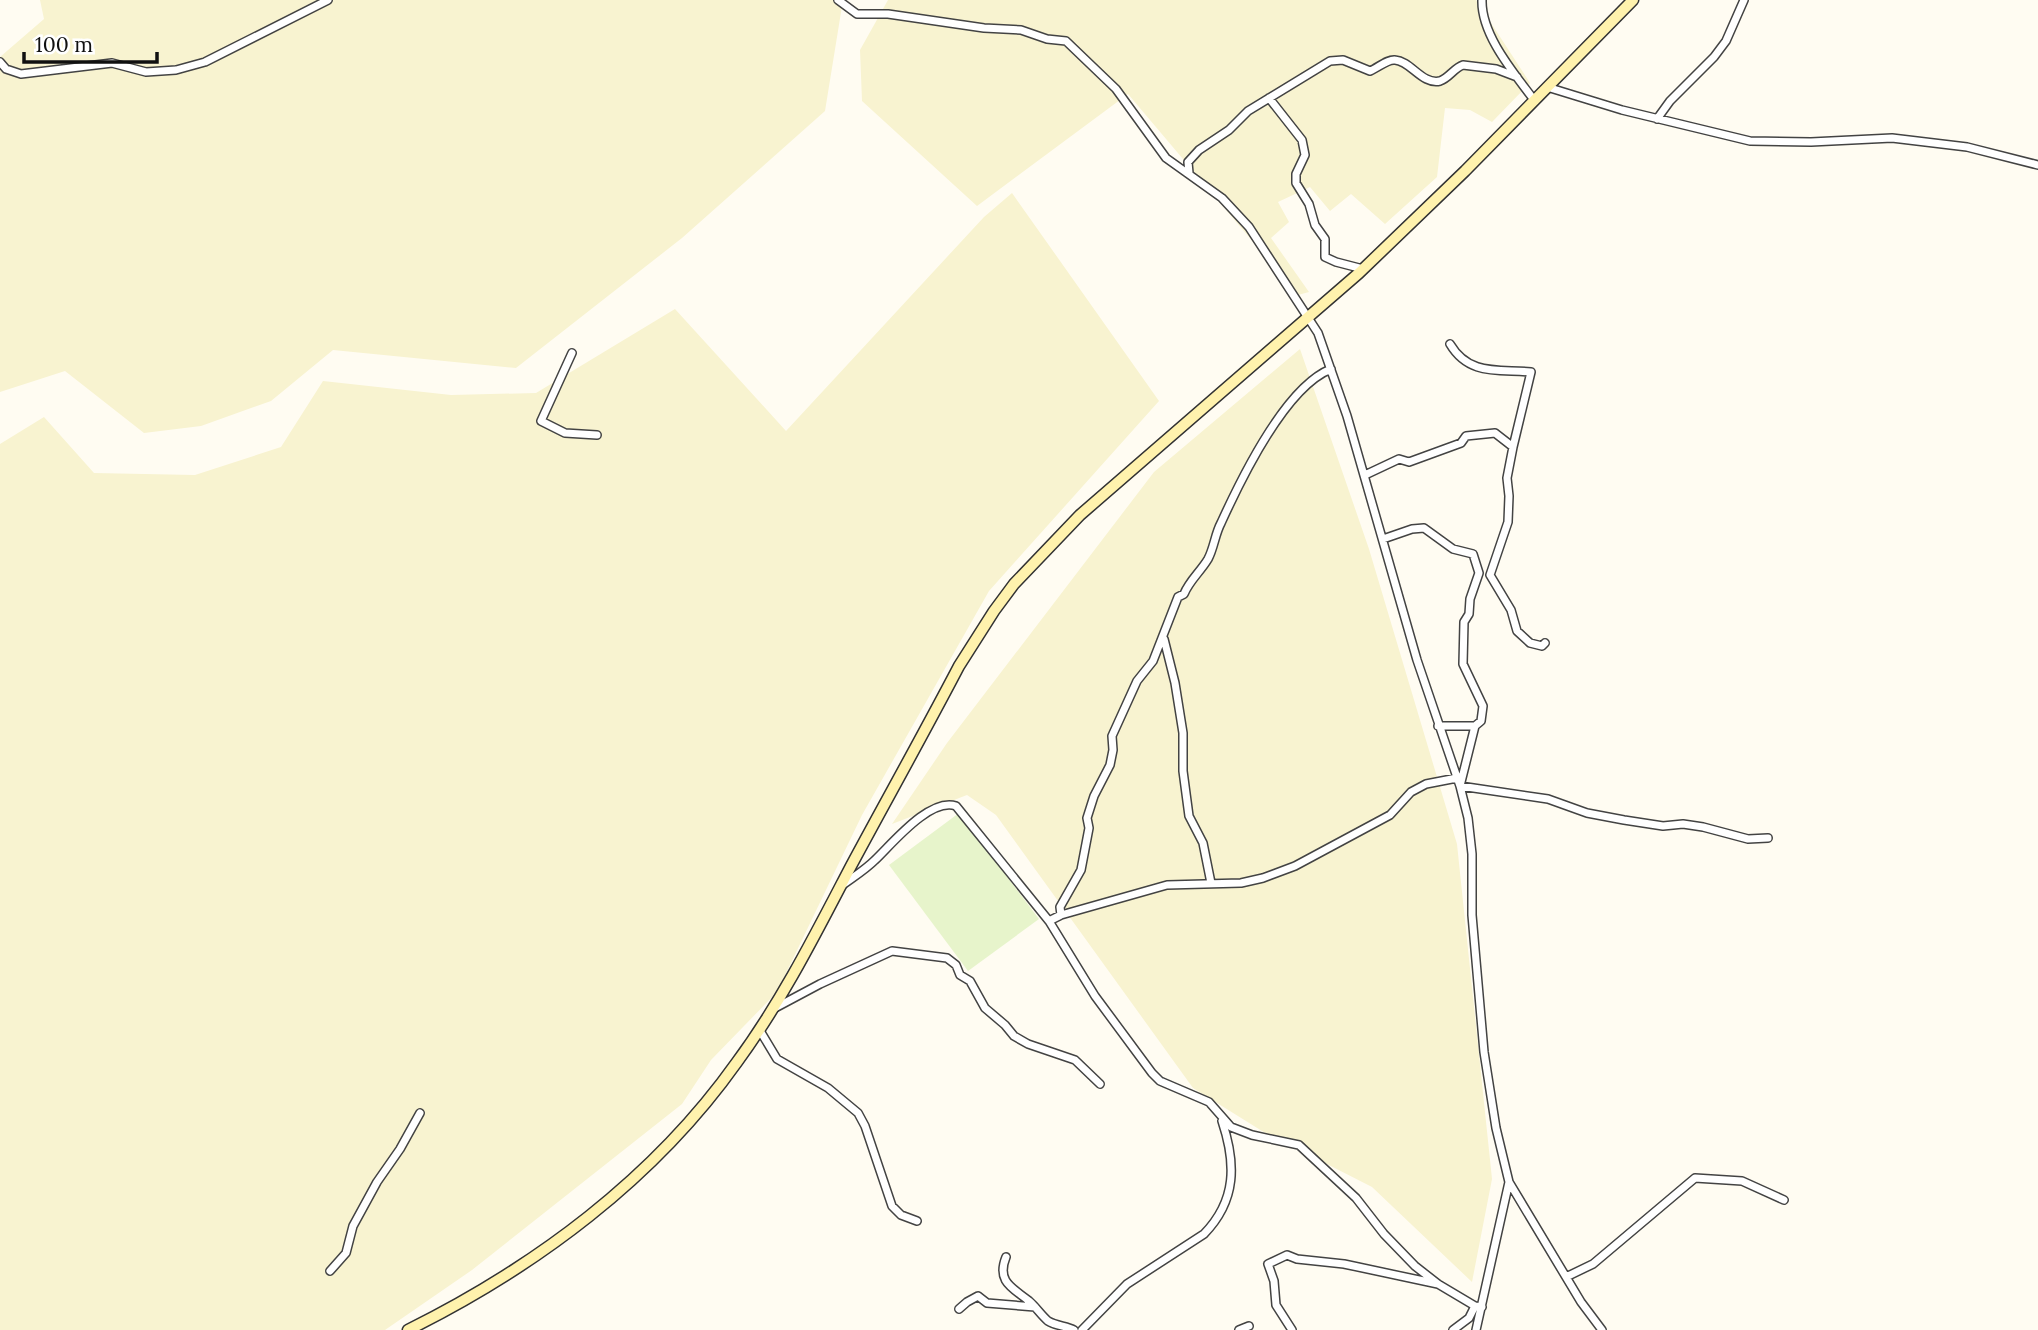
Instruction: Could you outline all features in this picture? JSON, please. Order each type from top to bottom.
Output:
[{"type":"main road","points":[[408,1330],[500,1279],[556,1241],[610,1200],[699,1111],[775,1008],[959,666],[1014,584],[1080,515],[1363,269],[1633,0]]},
{"type":"street","points":[[0,62],[6,69],[22,74],[112,63],[146,72],[176,70],[205,62],[328,0]]},
{"type":"street","points":[[838,0],[857,14],[888,14],[984,28],[1021,30],[1047,39],[1066,41],[1115,89],[1166,158],[1222,198],[1249,227],[1318,333],[1365,475],[1417,660],[1460,786],[1468,818],[1472,854],[1472,915],[1484,1052],[1496,1128],[1509,1182],[1566,1277],[1602,1330]]},
{"type":"street","points":[[1482,0],[1485,25],[1517,78],[1534,100]]},
{"type":"street","points":[[1657,118],[1727,41],[1744,0]]},
{"type":"street","points":[[1189,173],[1188,162],[1199,150],[1223,135],[1248,111],[1322,64],[1343,60],[1370,71],[1391,60],[1398,60],[1434,81],[1440,81],[1463,65],[1496,69],[1517,78]]},
{"type":"street","points":[[1547,87],[1751,141],[1811,142],[1892,138],[1967,147],[2038,165]]},
{"type":"street","points":[[1269,98],[1302,140],[1304,155],[1296,174],[1296,183],[1309,204],[1315,225],[1325,239],[1325,257],[1363,269]]},
{"type":"street","points":[[1450,344],[1457,356],[1470,366],[1531,372],[1507,478],[1508,522],[1490,575],[1511,610],[1517,631],[1530,643],[1542,646],[1545,643]]},
{"type":"street","points":[[572,354],[541,421],[565,433],[597,435]]},
{"type":"street","points":[[1060,915],[1060,907],[1081,870],[1089,828],[1087,818],[1094,796],[1110,765],[1112,736],[1137,681],[1153,661],[1164,638],[1178,597],[1184,594],[1210,556],[1220,525],[1244,475],[1272,427],[1303,389],[1322,372],[1332,369]]},
{"type":"street","points":[[1365,475],[1399,459],[1409,463],[1461,443],[1466,436],[1495,433],[1513,447]]},
{"type":"street","points":[[1383,539],[1412,529],[1424,528],[1453,549],[1474,554],[1477,562],[1479,573],[1470,599],[1469,614],[1464,622],[1463,664],[1483,706],[1481,721],[1475,726],[1460,786]]},
{"type":"street","points":[[1164,638],[1183,733],[1183,771],[1189,816],[1203,843],[1211,883]]},
{"type":"street","points":[[1438,726],[1475,726]]},
{"type":"street","points":[[1049,921],[1060,915],[1167,885],[1241,883],[1264,878],[1295,866],[1390,815],[1412,792],[1426,784],[1457,778]]},
{"type":"street","points":[[1460,786],[1548,799],[1587,813],[1624,820],[1662,826],[1684,824],[1748,839],[1768,838]]},
{"type":"street","points":[[841,886],[873,862],[916,820],[936,808],[950,804],[963,812],[994,855],[1049,921],[1096,996],[1160,1081],[1209,1102],[1231,1127],[1299,1144],[1356,1198],[1401,1253],[1438,1284],[1478,1306]]},
{"type":"street","points":[[775,1008],[892,951],[947,958],[956,965],[960,975],[970,981],[985,1008],[1014,1036],[1028,1044],[1075,1060],[1100,1084]]},
{"type":"street","points":[[759,1029],[777,1059],[828,1088],[858,1113],[865,1126],[892,1206],[901,1215],[917,1221]]},
{"type":"street","points":[[330,1270],[346,1253],[353,1226],[420,1113]]},
{"type":"street","points":[[1082,1330],[1127,1284],[1205,1234],[1213,1225],[1229,1195],[1230,1143],[1221,1118]]},
{"type":"street","points":[[1566,1277],[1594,1264],[1695,1178],[1742,1181],[1784,1200]]},
{"type":"street","points":[[1476,1330],[1478,1306],[1509,1182]]},
{"type":"street","points":[[1292,1330],[1276,1305],[1274,1281],[1268,1264],[1287,1255],[1438,1284]]},
{"type":"street","points":[[1006,1257],[1002,1266],[1011,1290],[1050,1322],[1074,1330]]},
{"type":"street","points":[[959,1310],[978,1296],[987,1303],[1035,1307]]},
{"type":"street","points":[[1453,1330],[1469,1318],[1478,1306]]},
{"type":"street","points":[[1240,1330],[1248,1326]]},
{"type":"shaded area","points":[[40,0],[843,0],[825,111],[682,238],[516,368],[333,350],[271,401],[201,426],[144,433],[65,371],[0,392],[0,57],[44,19]]},
{"type":"shaded area","points":[[888,0],[1476,0],[1530,83],[1492,122],[1470,110],[1445,108],[1437,177],[1385,224],[1351,194],[1330,211],[1310,187],[1278,202],[1289,222],[1271,238],[1309,292],[1298,295],[1128,94],[977,206],[862,101],[860,50]]},
{"type":"shaded area","points":[[1012,193],[1159,401],[989,591],[862,815],[777,992],[711,1060],[682,1104],[472,1270],[385,1330],[0,1330],[0,444],[44,417],[94,473],[195,475],[281,447],[323,381],[451,395],[536,393],[675,309],[786,431],[984,217]]},
{"type":"shaded area","points":[[1300,349],[1369,549],[1457,844],[1492,1179],[1472,1282],[1372,1187],[1262,1131],[1193,1088],[996,815],[967,795],[892,824],[947,743],[1154,472]]},
{"type":"green space","points":[[959,813],[1039,919],[968,971],[889,865]]}]
